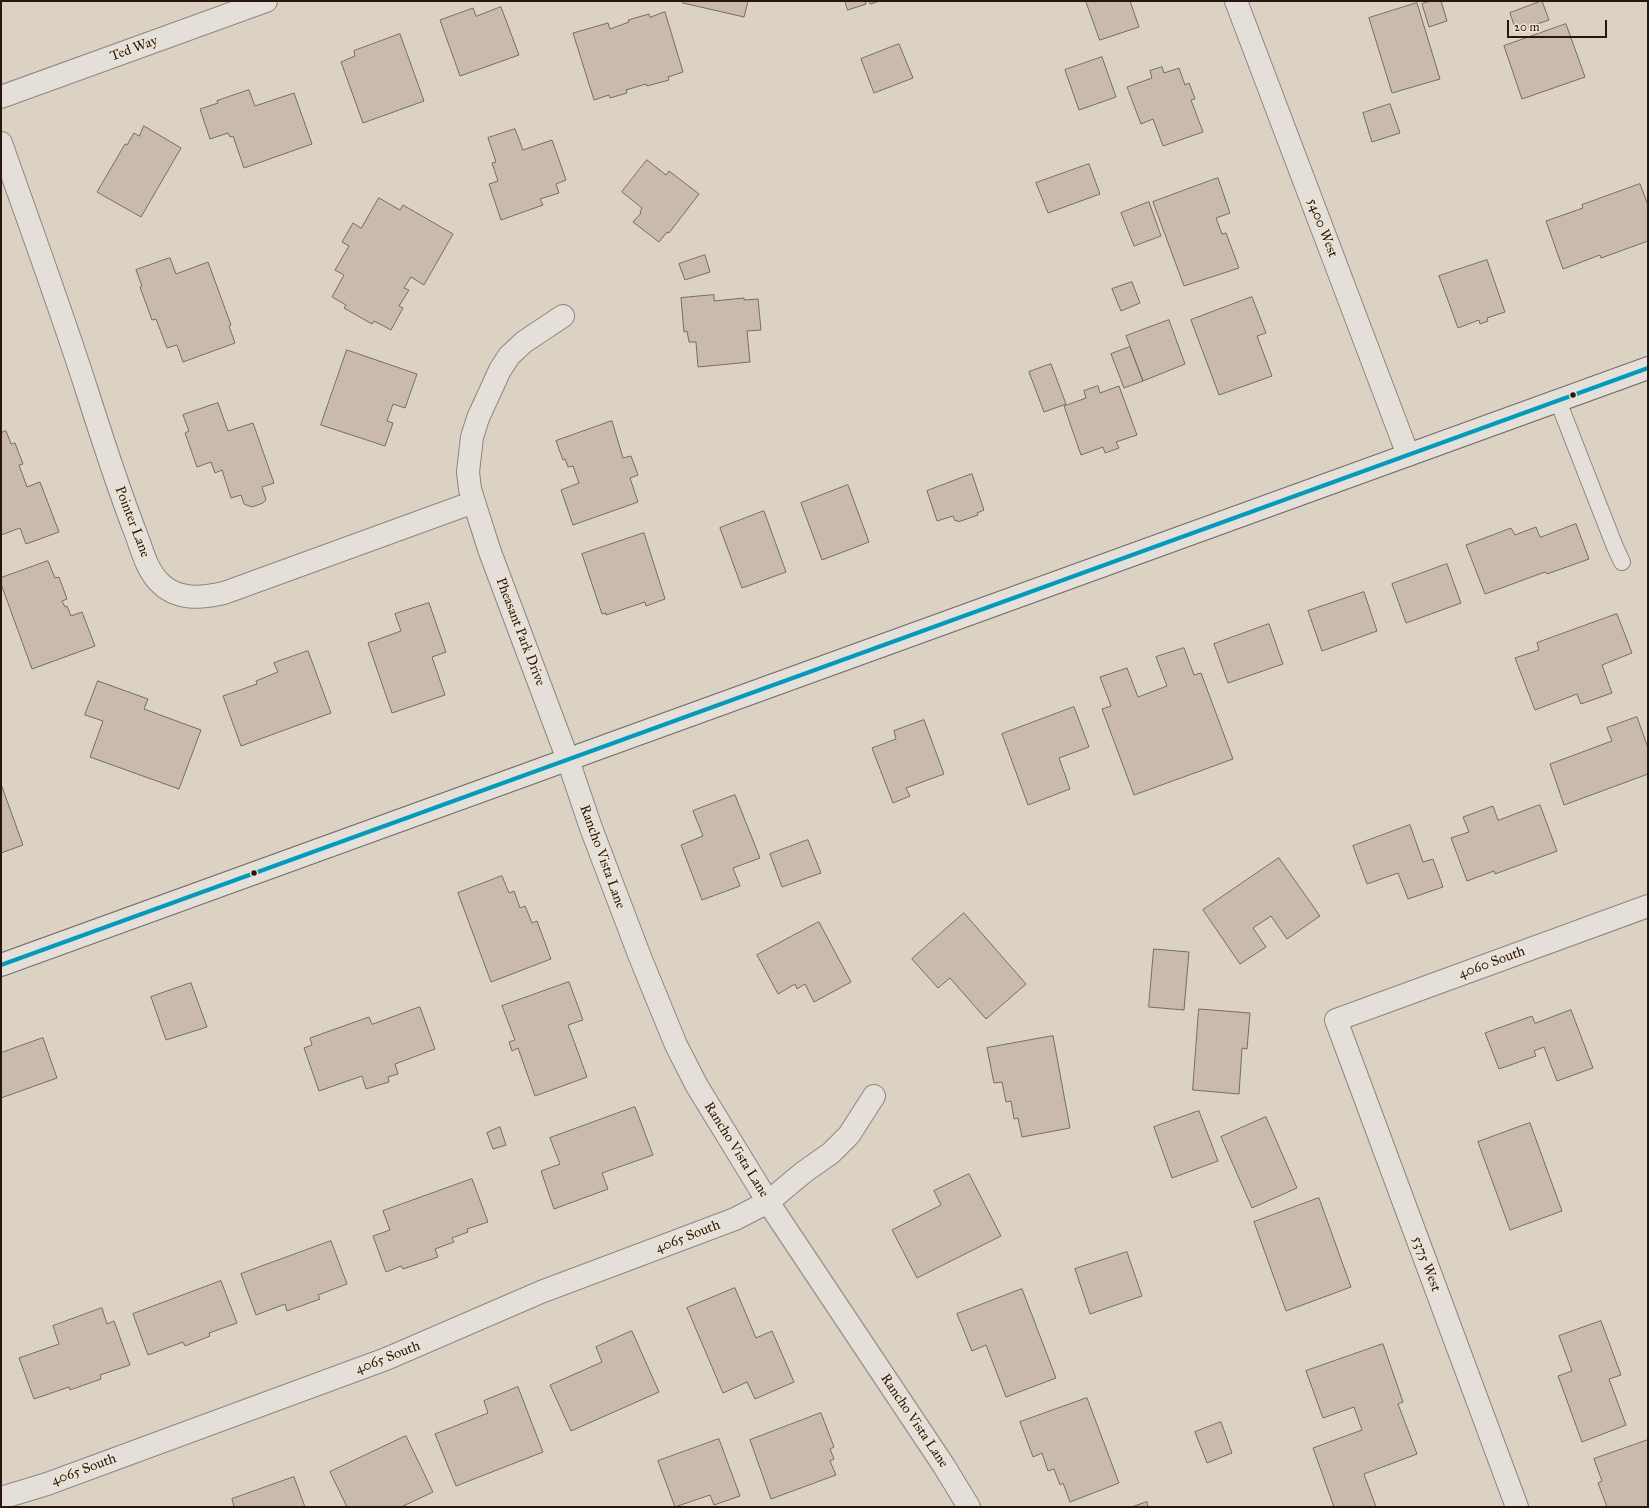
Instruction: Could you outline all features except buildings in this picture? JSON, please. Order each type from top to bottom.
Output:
[{"type":"street","name":"Ted Way","points":[[1,97],[266,1]]},
{"type":"street","name":"5400 West","points":[[1236,1],[1408,455]]},
{"type":"street","name":"Pointer Lane","points":[[1,142],[72,345],[127,512],[152,572],[159,582],[168,590],[182,596],[196,597],[224,593],[474,502]]},
{"type":"street","name":"Pheasant Park Drive","points":[[563,316],[524,342],[509,356],[500,370],[478,418],[472,437],[468,472],[470,489],[490,552],[568,760]]},
{"type":"street","points":[[1,965],[1648,368]]},
{"type":"street","name":"Rancho Vista Lane","points":[[568,760],[591,828],[640,958],[676,1045],[697,1086],[768,1202],[944,1466],[969,1507]]},
{"type":"street","name":"4060 South","points":[[1336,1020],[1648,906]]},
{"type":"street","name":"5375 West","points":[[1336,1020],[1516,1507]]},
{"type":"street","name":"4065 South","points":[[1,1498],[47,1484],[386,1360],[541,1292],[735,1219],[768,1202],[804,1172],[831,1153],[849,1135],[874,1096]]},
{"type":"lane","points":[[1558,401],[1622,562]]},
{"type":"transit line","points":[[1,965],[1648,368]]}]
